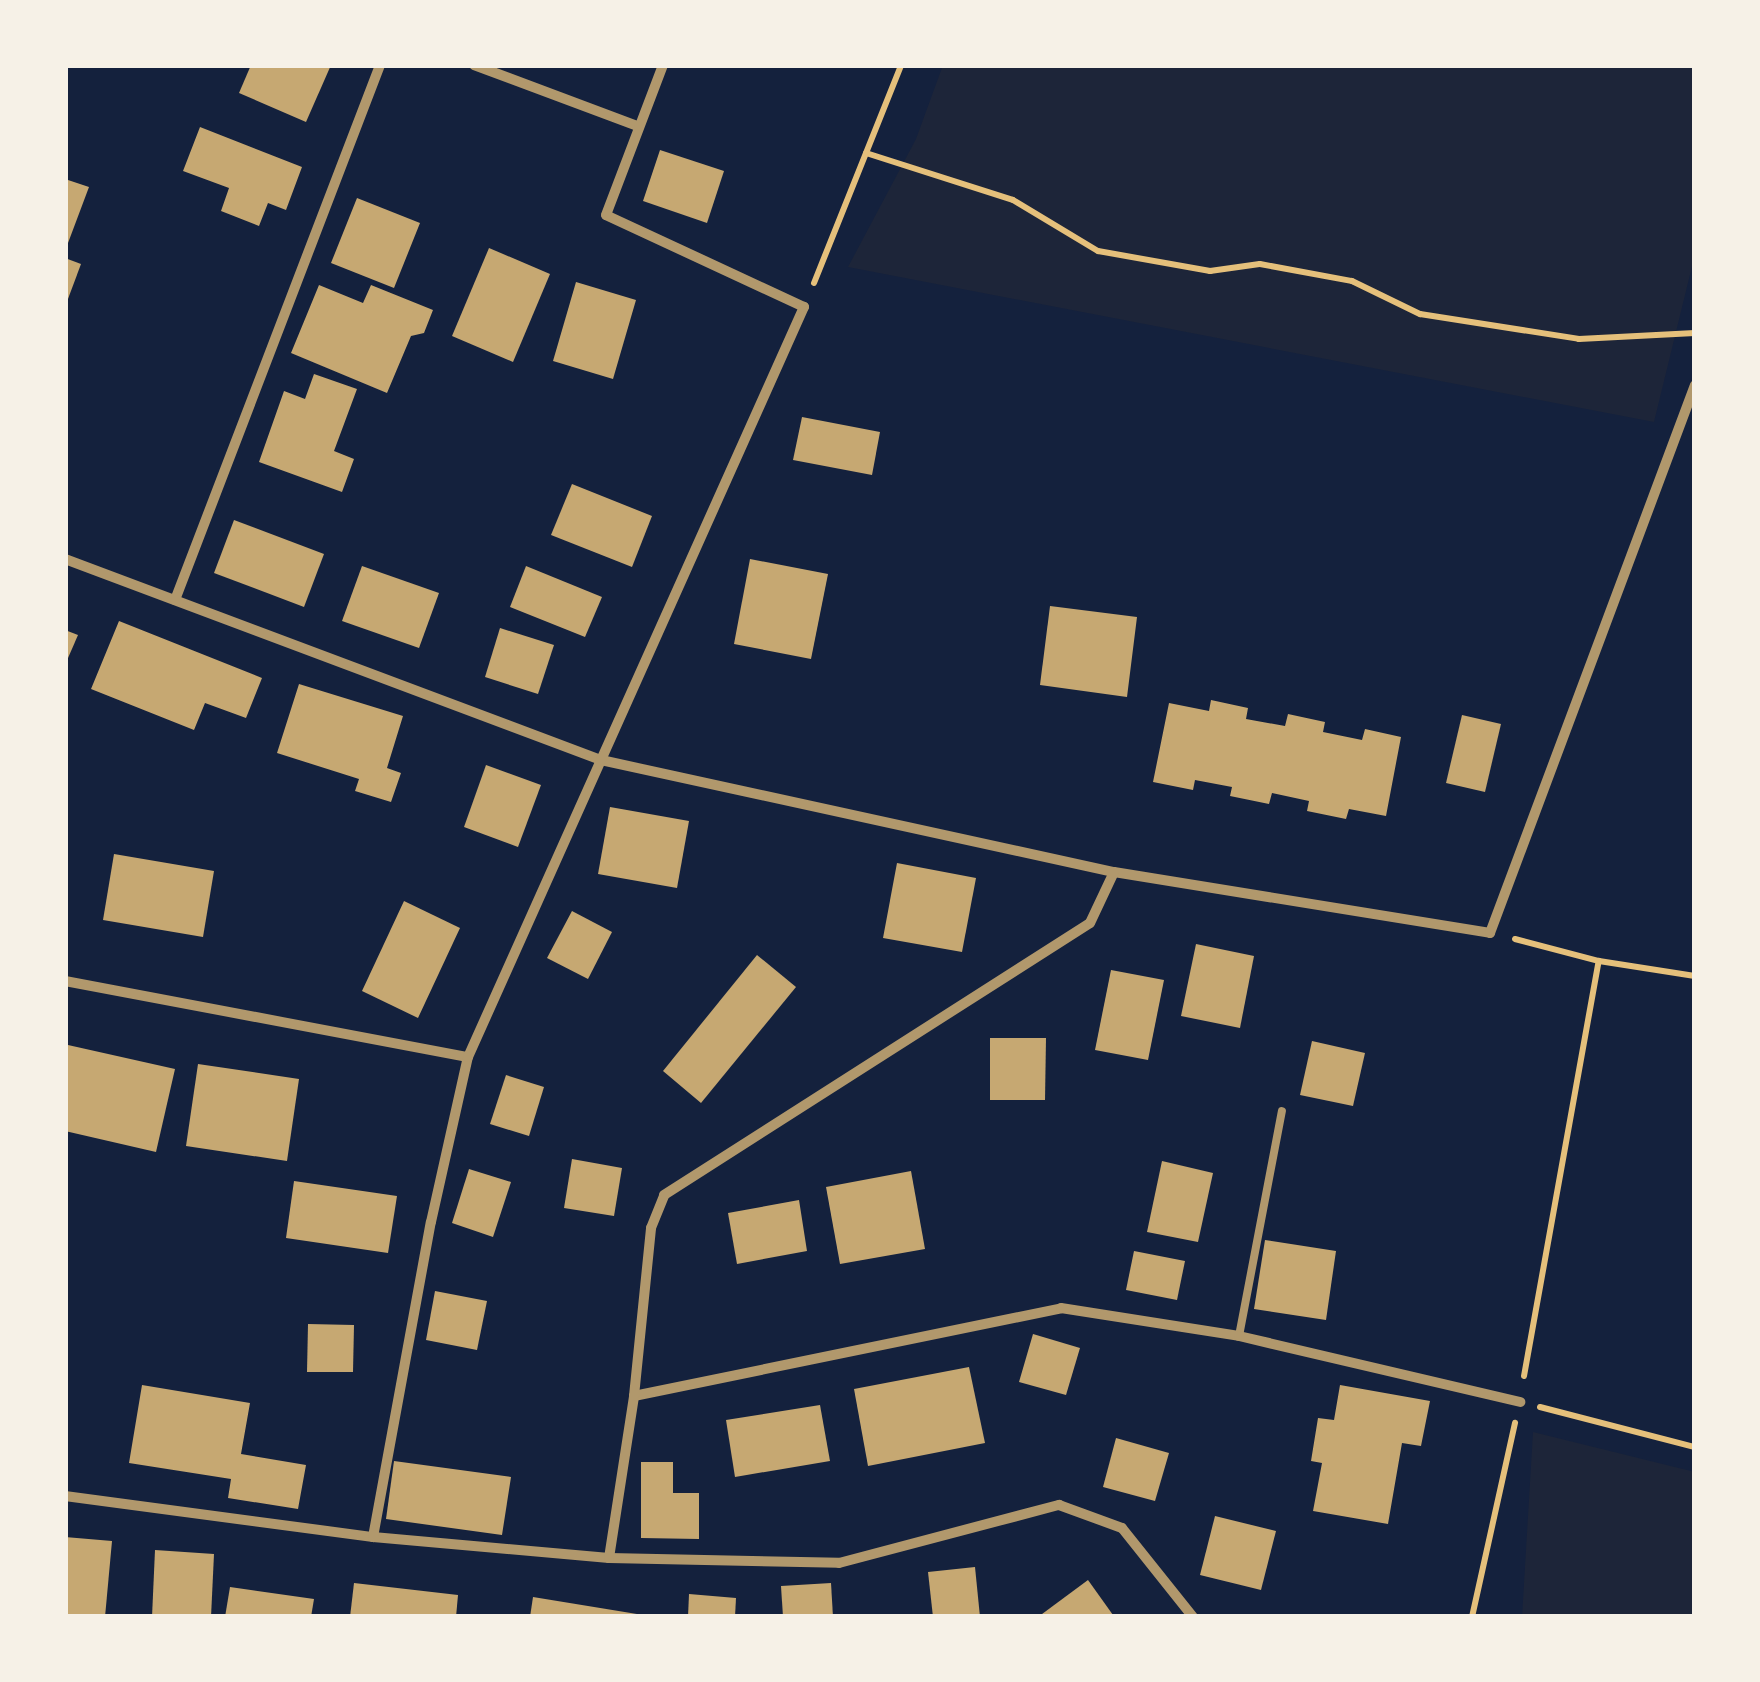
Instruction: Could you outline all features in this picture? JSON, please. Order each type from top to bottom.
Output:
[{"type":"street","points":[[176,600],[380,65]]},
{"type":"street","points":[[474,65],[638,126]]},
{"type":"street","points":[[373,1537],[431,1222],[468,1058],[804,307],[606,214],[663,65]]},
{"type":"street","points":[[65,559],[601,760],[1114,872],[1490,932],[1695,385]]},
{"type":"street","points":[[609,1558],[634,1396],[651,1228],[664,1195],[1090,923],[1114,872]]},
{"type":"street","points":[[65,981],[468,1058]]},
{"type":"street","points":[[634,1396],[1061,1308],[1239,1336],[1520,1402]]},
{"type":"street","points":[[65,1496],[373,1537],[609,1558],[839,1562],[1059,1505],[1122,1528],[1194,1617]]},
{"type":"lane","points":[[1239,1336],[1282,1111]]},
{"type":"path","points":[[804,307],[902,65]]},
{"type":"path","points":[[866,153],[1012,200],[1098,250],[1210,271],[1260,264],[1352,281],[1420,314],[1579,338],[1695,333]]},
{"type":"path","points":[[1490,932],[1599,961],[1695,976]]},
{"type":"path","points":[[1472,1617],[1520,1402],[1599,961]]},
{"type":"path","points":[[1520,1402],[1695,1447]]},
{"type":"shaded area","points":[[943,65],[1695,65],[1695,254],[1654,422],[848,267],[916,139]]},
{"type":"shaded area","points":[[1533,1432],[1695,1472],[1695,1617],[1522,1617]]},
{"type":"building","points":[[251,65],[331,65],[306,122],[239,93]]},
{"type":"building","points":[[200,127],[302,167],[286,210],[268,203],[259,226],[221,211],[229,188],[183,171]]},
{"type":"building","points":[[660,150],[724,171],[707,223],[643,201]]},
{"type":"building","points":[[65,179],[89,187],[65,251]]},
{"type":"building","points":[[357,198],[420,223],[394,288],[331,263]]},
{"type":"building","points":[[489,248],[550,274],[513,362],[452,336]]},
{"type":"building","points":[[65,258],[81,264],[65,307]]},
{"type":"building","points":[[576,282],[636,300],[613,379],[553,361]]},
{"type":"building","points":[[319,285],[363,303],[371,285],[433,310],[424,333],[411,336],[387,393],[291,353]]},
{"type":"building","points":[[314,374],[357,389],[334,451],[354,459],[342,492],[259,462],[284,391],[305,399]]},
{"type":"building","points":[[802,417],[880,432],[872,475],[793,460]]},
{"type":"building","points":[[572,484],[652,516],[632,567],[551,535]]},
{"type":"building","points":[[234,520],[324,554],[304,607],[214,573]]},
{"type":"building","points":[[750,559],[828,574],[811,659],[734,644]]},
{"type":"building","points":[[362,566],[439,593],[419,648],[342,621]]},
{"type":"building","points":[[526,566],[602,597],[585,637],[510,607]]},
{"type":"building","points":[[1050,606],[1137,617],[1127,697],[1040,685]]},
{"type":"building","points":[[119,621],[262,678],[246,718],[205,703],[194,730],[91,689]]},
{"type":"building","points":[[500,628],[554,645],[538,694],[485,677]]},
{"type":"building","points":[[65,630],[78,635],[65,665]]},
{"type":"building","points":[[299,684],[403,716],[387,768],[401,773],[391,802],[355,791],[359,779],[277,753]]},
{"type":"building","points":[[1211,700],[1248,708],[1246,719],[1285,726],[1288,714],[1325,722],[1323,732],[1362,740],[1365,729],[1401,737],[1386,816],[1349,809],[1346,819],[1307,811],[1309,801],[1272,793],[1269,804],[1230,796],[1232,787],[1195,780],[1193,790],[1153,782],[1169,703],[1209,711]]},
{"type":"building","points":[[1462,715],[1501,724],[1485,792],[1446,783]]},
{"type":"building","points":[[486,765],[541,785],[518,847],[464,827]]},
{"type":"building","points":[[610,807],[689,821],[677,888],[598,874]]},
{"type":"building","points":[[114,854],[214,871],[203,937],[103,920]]},
{"type":"building","points":[[897,863],[976,878],[962,952],[883,938]]},
{"type":"building","points":[[404,901],[460,928],[418,1018],[362,991]]},
{"type":"building","points":[[572,911],[612,932],[588,979],[547,958]]},
{"type":"building","points":[[1196,944],[1254,956],[1240,1028],[1181,1016]]},
{"type":"building","points":[[757,955],[796,987],[701,1103],[663,1071]]},
{"type":"building","points":[[1111,970],[1164,980],[1148,1060],[1095,1050]]},
{"type":"building","points":[[990,1038],[1046,1038],[1045,1100],[990,1100]]},
{"type":"building","points":[[1312,1041],[1365,1053],[1353,1106],[1300,1095]]},
{"type":"building","points":[[68,1045],[175,1069],[156,1152],[65,1131]]},
{"type":"building","points":[[198,1064],[299,1079],[287,1161],[186,1146]]},
{"type":"building","points":[[506,1075],[544,1087],[529,1136],[490,1124]]},
{"type":"building","points":[[572,1159],[622,1168],[614,1216],[564,1208]]},
{"type":"building","points":[[1162,1161],[1213,1173],[1198,1242],[1147,1232]]},
{"type":"building","points":[[469,1169],[511,1182],[493,1237],[452,1223]]},
{"type":"building","points":[[911,1171],[925,1249],[840,1264],[826,1187]]},
{"type":"building","points":[[294,1181],[397,1196],[388,1253],[286,1238]]},
{"type":"building","points":[[799,1200],[807,1251],[737,1264],[728,1213]]},
{"type":"building","points":[[1265,1240],[1336,1251],[1326,1320],[1254,1309]]},
{"type":"building","points":[[1134,1251],[1185,1261],[1177,1300],[1126,1290]]},
{"type":"building","points":[[435,1291],[487,1301],[477,1350],[426,1340]]},
{"type":"building","points":[[308,1324],[354,1325],[353,1372],[307,1372]]},
{"type":"building","points":[[1033,1334],[1080,1348],[1066,1395],[1019,1382]]},
{"type":"building","points":[[969,1367],[985,1443],[868,1466],[854,1389]]},
{"type":"building","points":[[142,1385],[250,1403],[241,1454],[306,1465],[298,1509],[228,1498],[231,1479],[129,1463]]},
{"type":"building","points":[[1340,1385],[1430,1401],[1421,1446],[1402,1443],[1388,1524],[1313,1511],[1322,1463],[1311,1461],[1318,1418],[1334,1420]]},
{"type":"building","points":[[820,1405],[830,1461],[735,1477],[726,1420]]},
{"type":"building","points":[[1116,1438],[1169,1453],[1155,1501],[1103,1487]]},
{"type":"building","points":[[394,1461],[511,1477],[502,1535],[386,1519]]},
{"type":"building","points":[[641,1462],[673,1462],[673,1493],[699,1493],[699,1539],[641,1538]]},
{"type":"building","points":[[1215,1516],[1276,1531],[1261,1590],[1200,1575]]},
{"type":"building","points":[[65,1537],[112,1541],[105,1617],[65,1617]]},
{"type":"building","points":[[155,1550],[214,1554],[211,1617],[152,1617]]},
{"type":"building","points":[[975,1567],[980,1617],[933,1617],[928,1572]]},
{"type":"building","points":[[1088,1580],[1113,1615],[1038,1617]]},
{"type":"building","points":[[354,1583],[458,1595],[456,1617],[350,1617]]},
{"type":"building","points":[[831,1583],[833,1617],[783,1617],[781,1586]]},
{"type":"building","points":[[230,1587],[314,1599],[311,1617],[225,1617]]},
{"type":"building","points":[[689,1594],[736,1598],[735,1617],[688,1617]]},
{"type":"building","points":[[533,1597],[643,1615],[643,1617],[530,1617]]}]
